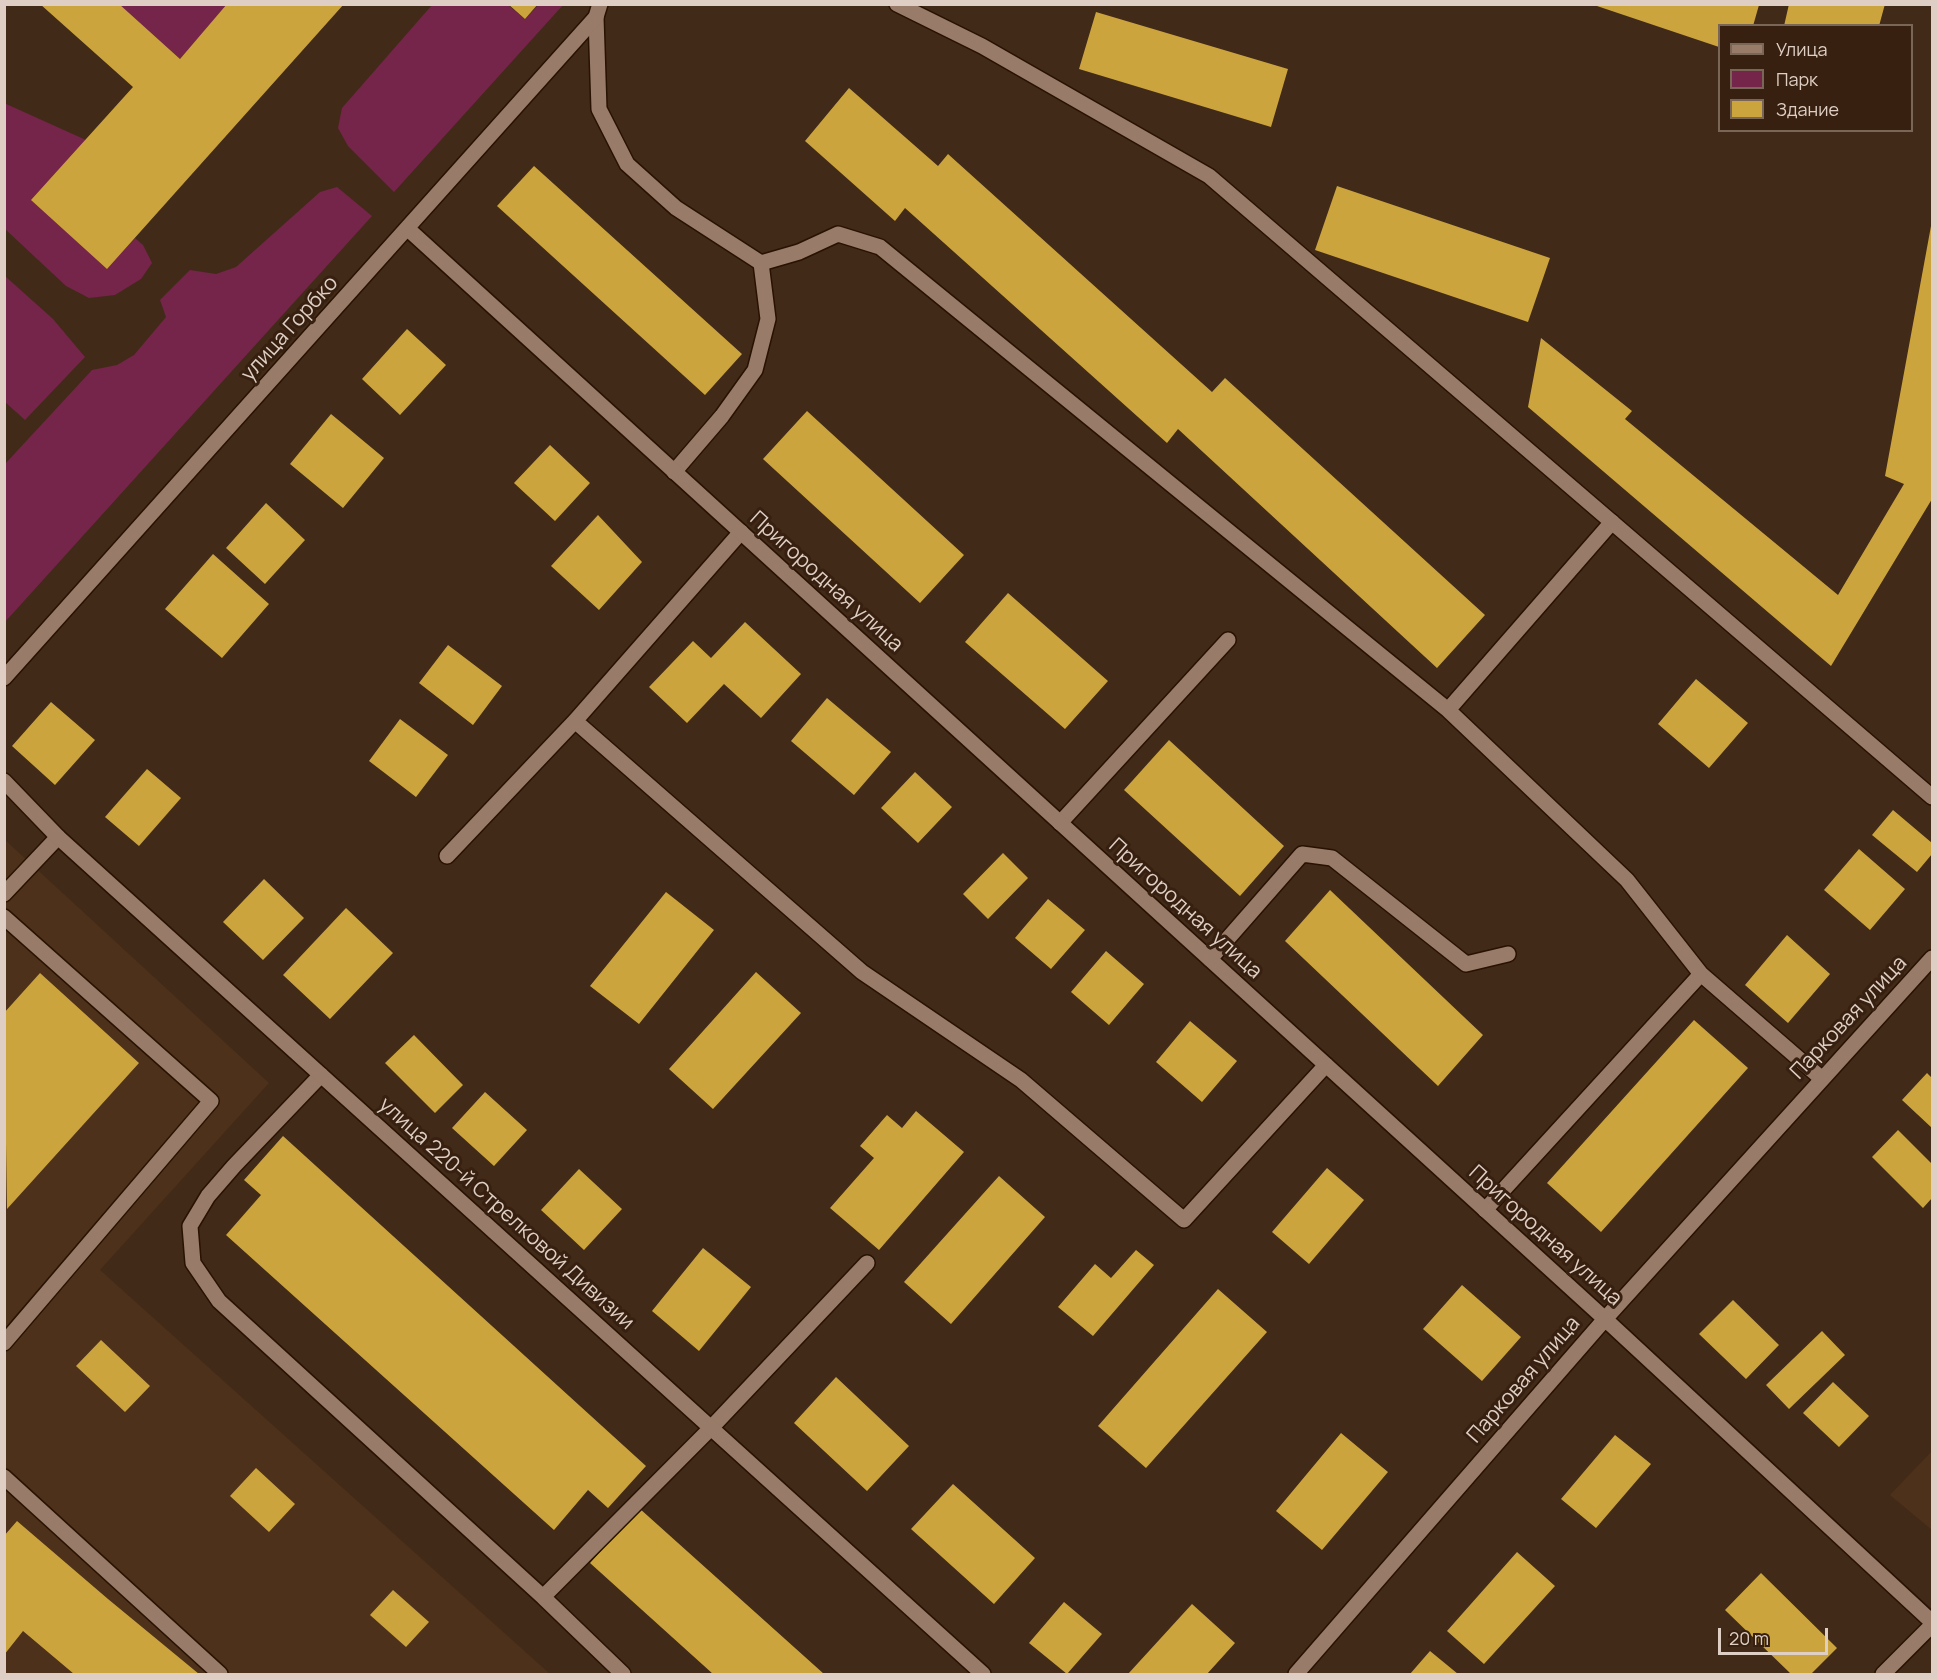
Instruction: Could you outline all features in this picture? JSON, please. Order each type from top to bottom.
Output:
[{"type":"street","points":[[897,4],[982,46],[1209,176],[1932,797]]},
{"type":"street","points":[[598,11],[598,109],[627,164],[676,207],[761,262],[799,252],[838,234],[879,247],[1448,710],[1627,880],[1701,974],[1821,1078]]},
{"type":"street","name":"улица Горбко","points":[[4,678],[408,229],[598,11]]},
{"type":"street","name":"Пригородная улица","points":[[408,229],[1605,1319],[1932,1624]]},
{"type":"street","points":[[674,472],[722,416],[755,370],[768,319],[761,262]]},
{"type":"street","points":[[1448,710],[1612,522]]},
{"type":"street","points":[[447,856],[575,721],[741,532]]},
{"type":"street","points":[[1060,824],[1228,640]]},
{"type":"street","points":[[575,721],[862,972],[1021,1080],[1184,1220],[1326,1065]]},
{"type":"street","name":"улица 220-й Стрелковой Дивизии","points":[[4,782],[58,837],[983,1674]]},
{"type":"street","points":[[4,894],[58,837]]},
{"type":"street","points":[[1210,960],[1302,854],[1332,858],[1466,964],[1508,954]]},
{"type":"street","points":[[4,917],[211,1101],[4,1343]]},
{"type":"street","name":"Парковая улица","points":[[1296,1674],[1605,1319],[1932,958]]},
{"type":"street","points":[[1485,1210],[1701,974]]},
{"type":"street","points":[[321,1075],[208,1196],[190,1226],[192,1263],[219,1301],[543,1597],[623,1674]]},
{"type":"street","points":[[543,1597],[711,1428],[867,1263]]},
{"type":"street","points":[[4,1477],[220,1674]]},
{"type":"street","points":[[1883,1674],[1932,1624]]},
{"type":"shaded area","points":[[4,839],[269,1083],[100,1270],[550,1674],[5,1674]]},
{"type":"shaded area","points":[[1932,1451],[1932,1530],[1890,1495]]},
{"type":"green space","points":[[119,5],[227,5],[180,59]]},
{"type":"green space","points":[[432,5],[508,5],[525,19],[538,5],[563,5],[394,192],[348,146],[338,128],[342,108]]},
{"type":"green space","points":[[4,103],[86,140],[107,268],[135,238],[143,245],[152,263],[141,279],[115,295],[89,298],[66,286],[5,229]]},
{"type":"green space","points":[[337,187],[372,216],[5,622],[5,464],[92,370],[117,365],[134,355],[166,317],[160,300],[190,270],[216,274],[236,267],[320,192]]},
{"type":"green space","points":[[5,276],[53,319],[85,357],[25,420],[5,402]]},
{"type":"building","points":[[40,4],[119,4],[180,59],[227,4],[344,4],[107,269],[31,200],[133,87]]},
{"type":"building","points":[[508,4],[538,4],[525,19]]},
{"type":"building","points":[[1789,4],[1885,4],[1880,24],[1784,24]]},
{"type":"building","points":[[1594,5],[1759,5],[1754,24],[1718,24],[1718,47]]},
{"type":"building","points":[[1096,12],[1288,69],[1271,127],[1079,69]]},
{"type":"building","points":[[849,88],[938,166],[948,154],[1212,392],[1225,378],[1485,615],[1437,668],[1178,429],[1167,443],[905,208],[895,221],[805,141]]},
{"type":"building","points":[[534,166],[742,354],[705,395],[497,206]]},
{"type":"building","points":[[1337,186],[1550,258],[1528,322],[1315,250]]},
{"type":"building","points":[[1931,226],[1932,499],[1831,666],[1528,407],[1541,338],[1632,411],[1625,419],[1838,595],[1904,484],[1885,476]]},
{"type":"building","points":[[407,329],[446,365],[400,415],[362,379]]},
{"type":"building","points":[[807,411],[964,555],[920,603],[763,459]]},
{"type":"building","points":[[331,414],[384,458],[343,508],[290,464]]},
{"type":"building","points":[[550,445],[590,483],[555,521],[514,483]]},
{"type":"building","points":[[266,503],[305,540],[265,584],[226,548]]},
{"type":"building","points":[[598,515],[642,562],[599,610],[551,566]]},
{"type":"building","points":[[213,554],[269,604],[222,658],[165,609]]},
{"type":"building","points":[[1008,593],[1108,681],[1065,729],[965,642]]},
{"type":"building","points":[[745,622],[801,674],[761,718],[724,684],[687,723],[649,687],[693,641],[711,658]]},
{"type":"building","points":[[448,645],[502,686],[473,725],[419,683]]},
{"type":"building","points":[[1696,679],[1748,723],[1709,768],[1658,724]]},
{"type":"building","points":[[827,698],[891,752],[854,795],[791,741]]},
{"type":"building","points":[[51,702],[95,740],[55,785],[12,746]]},
{"type":"building","points":[[400,719],[448,755],[416,797],[369,761]]},
{"type":"building","points":[[1169,740],[1284,846],[1240,896],[1124,790]]},
{"type":"building","points":[[147,769],[181,798],[139,846],[105,817]]},
{"type":"building","points":[[915,772],[952,807],[918,843],[881,808]]},
{"type":"building","points":[[1893,810],[1932,843],[1932,854],[1917,872],[1872,835]]},
{"type":"building","points":[[1859,849],[1905,889],[1870,930],[1824,890]]},
{"type":"building","points":[[1003,853],[1028,878],[988,919],[963,894]]},
{"type":"building","points":[[264,879],[304,918],[263,960],[223,922]]},
{"type":"building","points":[[1330,890],[1483,1035],[1438,1086],[1285,941]]},
{"type":"building","points":[[666,892],[714,930],[639,1024],[590,986]]},
{"type":"building","points":[[1048,899],[1085,930],[1051,969],[1015,938]]},
{"type":"building","points":[[346,908],[393,953],[330,1019],[283,975]]},
{"type":"building","points":[[1787,935],[1830,974],[1788,1023],[1745,985]]},
{"type":"building","points":[[1106,951],[1144,984],[1109,1025],[1071,992]]},
{"type":"building","points":[[756,972],[801,1013],[713,1109],[669,1069]]},
{"type":"building","points":[[40,973],[139,1063],[7,1209],[4,1013]]},
{"type":"building","points":[[1694,1020],[1748,1068],[1601,1232],[1547,1183]]},
{"type":"building","points":[[1190,1021],[1237,1061],[1202,1102],[1156,1062]]},
{"type":"building","points":[[414,1035],[463,1085],[435,1113],[385,1063]]},
{"type":"building","points":[[1927,1073],[1932,1078],[1932,1128],[1902,1100]]},
{"type":"building","points":[[485,1092],[527,1130],[494,1166],[452,1128]]},
{"type":"building","points":[[916,1111],[964,1152],[879,1250],[830,1208],[874,1158],[860,1146],[887,1115],[902,1128]]},
{"type":"building","points":[[1898,1130],[1932,1164],[1932,1198],[1923,1208],[1872,1157]]},
{"type":"building","points":[[283,1136],[646,1466],[608,1508],[588,1490],[554,1530],[226,1235],[261,1195],[244,1180]]},
{"type":"building","points":[[1327,1168],[1364,1200],[1309,1264],[1272,1232]]},
{"type":"building","points":[[579,1169],[622,1209],[584,1250],[541,1210]]},
{"type":"building","points":[[999,1176],[1045,1217],[951,1324],[904,1282]]},
{"type":"building","points":[[703,1248],[751,1287],[699,1351],[652,1311]]},
{"type":"building","points":[[1136,1250],[1154,1265],[1093,1336],[1058,1307],[1095,1264],[1111,1278]]},
{"type":"building","points":[[1462,1285],[1521,1337],[1482,1381],[1423,1329]]},
{"type":"building","points":[[1218,1289],[1267,1332],[1146,1468],[1098,1426]]},
{"type":"building","points":[[1733,1300],[1779,1345],[1746,1379],[1699,1334]]},
{"type":"building","points":[[1822,1331],[1845,1355],[1789,1409],[1766,1385]]},
{"type":"building","points":[[101,1340],[150,1386],[125,1412],[76,1366]]},
{"type":"building","points":[[836,1377],[909,1446],[867,1491],[794,1423]]},
{"type":"building","points":[[1833,1382],[1869,1416],[1839,1447],[1803,1413]]},
{"type":"building","points":[[1341,1433],[1388,1472],[1322,1550],[1276,1511]]},
{"type":"building","points":[[1615,1435],[1651,1464],[1596,1528],[1561,1499]]},
{"type":"building","points":[[256,1468],[295,1504],[269,1532],[230,1496]]},
{"type":"building","points":[[953,1484],[1035,1558],[994,1604],[911,1529]]},
{"type":"building","points":[[639,1508],[824,1674],[713,1674],[590,1563]]},
{"type":"building","points":[[17,1521],[199,1674],[74,1674],[23,1631],[4,1655],[4,1536]]},
{"type":"building","points":[[1517,1552],[1555,1586],[1484,1664],[1447,1631]]},
{"type":"building","points":[[1761,1573],[1837,1648],[1811,1674],[1791,1674],[1725,1610]]},
{"type":"building","points":[[393,1590],[429,1622],[406,1647],[370,1615]]},
{"type":"building","points":[[1064,1602],[1102,1634],[1067,1674],[1029,1643]]},
{"type":"building","points":[[1192,1604],[1235,1643],[1207,1674],[1128,1674]]},
{"type":"building","points":[[1430,1651],[1458,1674],[1410,1674]]}]
